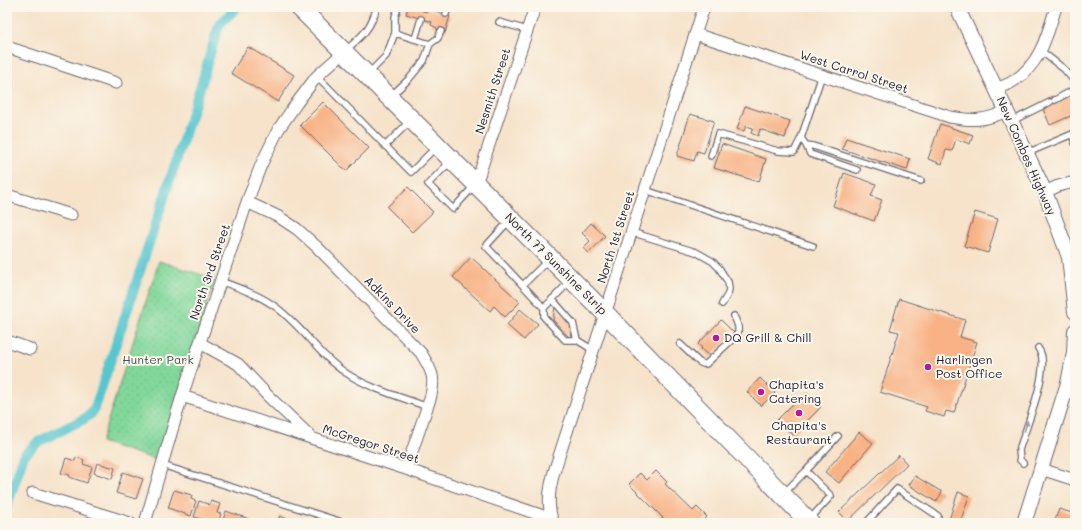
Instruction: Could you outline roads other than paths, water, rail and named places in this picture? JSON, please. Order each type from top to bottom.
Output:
[{"type":"main road","name":"North 77 Sunshine Strip","points":[[304,10],[344,52],[572,279],[809,522]]},
{"type":"street","name":"Nesmith Street","points":[[476,184],[535,7]]},
{"type":"street","name":"North 1st Street","points":[[552,521],[549,501],[550,488],[704,7]]},
{"type":"street","name":"New Combes Highway","points":[[957,7],[1045,192],[1069,257],[1075,312]]},
{"type":"street","points":[[995,88],[1002,87],[1024,74],[1038,57],[1056,7]]},
{"type":"street","name":"West Carrol Street","points":[[695,34],[950,117],[979,120],[994,116],[1009,116]]},
{"type":"street","points":[[7,47],[116,83]]},
{"type":"street","name":"North 3rd Street","points":[[145,523],[182,396],[247,202],[261,166],[278,130],[296,104],[317,76],[344,52]]},
{"type":"street","points":[[1045,192],[1058,186],[1075,182]]},
{"type":"street","points":[[7,195],[71,215]]},
{"type":"street","name":"Adkins Drive","points":[[247,202],[279,216],[318,247],[421,353],[432,371],[433,390],[406,469]]},
{"type":"street","points":[[1024,523],[1068,383],[1074,353],[1075,331]]},
{"type":"street","points":[[7,341],[30,349]]},
{"type":"street","points":[[200,343],[238,364],[268,396],[312,438]]},
{"type":"street","name":"McGregor Street","points":[[182,396],[406,469],[552,521]]},
{"type":"street","points":[[1041,469],[1075,480]]},
{"type":"street","points":[[33,493],[130,523]]},
{"type":"lane","points":[[344,52],[364,34],[371,25],[377,9],[371,7]]},
{"type":"lane","points":[[367,75],[386,56],[395,32],[395,17],[398,7]]},
{"type":"lane","points":[[446,14],[448,7]]},
{"type":"lane","points":[[415,39],[421,19]]},
{"type":"lane","points":[[499,22],[527,30]]},
{"type":"lane","points":[[390,98],[424,61],[430,44],[438,38],[441,31]]},
{"type":"lane","points":[[395,32],[430,44]]},
{"type":"lane","points":[[1041,51],[1064,69],[1075,82]]},
{"type":"lane","points":[[711,156],[718,134],[778,151],[794,152],[801,138],[822,75]]},
{"type":"lane","points":[[317,76],[410,172],[438,146]]},
{"type":"lane","points":[[1009,116],[1052,101],[1075,89]]},
{"type":"lane","points":[[385,146],[412,120]]},
{"type":"lane","points":[[1026,153],[1073,134],[1075,143]]},
{"type":"lane","points":[[801,138],[810,154],[857,170]]},
{"type":"lane","points":[[806,145],[921,181]]},
{"type":"lane","points":[[452,160],[428,184],[453,209],[476,184]]},
{"type":"lane","points":[[645,190],[813,246]]},
{"type":"lane","points":[[511,219],[486,246],[544,308]]},
{"type":"lane","points":[[631,232],[692,251],[712,261],[719,268],[728,282],[728,294],[722,304]]},
{"type":"lane","points":[[523,286],[550,257]]},
{"type":"lane","points":[[572,279],[544,308],[544,317],[558,328],[565,340],[576,340],[594,350]]},
{"type":"lane","points":[[220,282],[256,295],[274,305],[335,365],[346,373],[379,389],[428,407]]},
{"type":"lane","points":[[552,299],[573,323],[576,340]]},
{"type":"lane","points":[[680,344],[699,362],[706,364],[737,335],[739,326],[734,316]]},
{"type":"lane","points":[[1023,463],[1019,455],[1019,450],[1042,371],[1042,359],[1038,348]]},
{"type":"lane","points":[[782,495],[838,436]]},
{"type":"lane","points":[[162,465],[345,523]]},
{"type":"lane","points":[[806,471],[831,496],[809,522]]},
{"type":"lane","points":[[866,523],[897,489],[938,516],[936,523]]},
{"type":"waterway","points":[[7,506],[24,455],[38,442],[84,419],[92,413],[96,405],[202,82],[216,34],[220,24],[237,7]]},
{"type":"place","name":"DQ Grill & Chill","points":[[716,338]]},
{"type":"place","name":"Harlingen Post Office","points":[[928,367]]},
{"type":"place","name":"Chapita's Catering","points":[[761,392]]},
{"type":"place","name":"Chapita's Restaurant","points":[[799,413]]},
{"type":"park label","name":"Hunter Park","points":[[158,360]]}]
